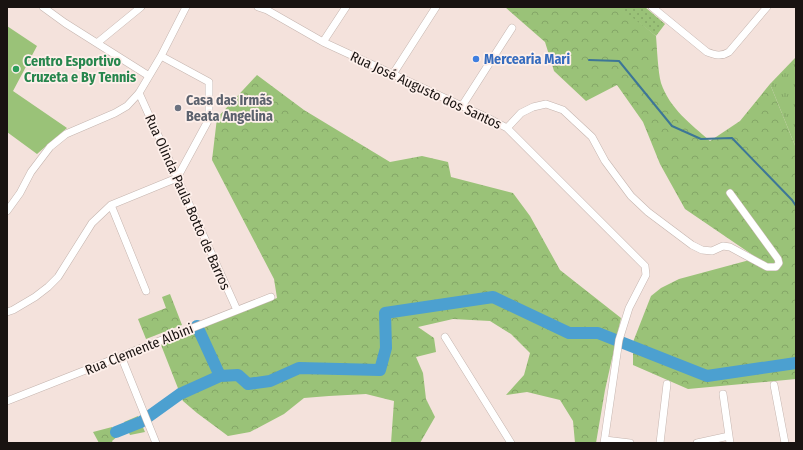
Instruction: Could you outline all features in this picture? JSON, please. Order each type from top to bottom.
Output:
[{"type":"street","points":[[43,7],[149,76]]},
{"type":"street","points":[[97,43],[141,7]]},
{"type":"street","points":[[7,211],[20,192],[30,172],[50,148],[66,134],[115,113],[127,106],[139,93],[161,56],[186,7]]},
{"type":"street","name":"Rua José Augusto dos Santos","points":[[258,7],[267,10],[323,42],[490,118],[507,128],[644,266],[646,275],[629,308],[619,340],[604,442]]},
{"type":"street","points":[[323,42],[346,7]]},
{"type":"street","points":[[393,74],[436,7]]},
{"type":"street","points":[[652,7],[707,52],[716,56],[724,55],[729,52],[767,7]]},
{"type":"street","points":[[462,106],[512,28]]},
{"type":"street","points":[[7,312],[14,310],[35,296],[48,287],[58,277],[92,223],[111,205],[177,178],[209,119],[209,82],[161,56]]},
{"type":"street","name":"Rua Olinda Paula Botto de Barros","points":[[139,93],[237,310]]},
{"type":"street","points":[[507,128],[521,113],[534,107],[546,104],[563,110],[592,137],[605,161],[630,196],[648,212],[692,245],[702,250],[712,251],[723,246],[730,247],[767,267],[776,267],[779,263],[778,259],[730,193]]},
{"type":"street","points":[[111,205],[146,291]]},
{"type":"street","name":"Rua Clemente Albini","points":[[7,401],[271,297]]},
{"type":"street","points":[[444,337],[511,443]]},
{"type":"street","points":[[121,356],[156,443]]},
{"type":"street","points":[[660,443],[667,384]]},
{"type":"street","points":[[774,385],[785,443]]},
{"type":"street","points":[[697,443],[729,440],[723,394]]},
{"type":"street","points":[[604,442],[630,443]]},
{"type":"green space","points":[[505,7],[621,7],[656,36],[658,66],[661,83],[665,92],[675,108],[710,141],[740,121],[770,84],[796,148],[796,379],[688,389],[633,365],[633,342],[651,296],[661,288],[679,279],[757,258],[685,209],[660,164],[643,122],[617,85],[586,101],[554,71],[545,42]]},
{"type":"green space","points":[[619,7],[645,7],[665,24],[656,36]]},
{"type":"green space","name":"Centro Esportivo Cruzeta e By Tennis","points":[[7,26],[37,46],[13,91],[67,128],[37,154],[7,132]]},
{"type":"green space","points":[[796,57],[796,148],[770,84]]},
{"type":"green space","points":[[257,75],[304,110],[390,162],[422,156],[448,162],[451,177],[513,193],[530,216],[560,270],[621,318],[605,390],[596,443],[575,443],[573,421],[560,400],[527,392],[506,395],[524,375],[530,353],[511,334],[490,321],[453,319],[418,327],[434,338],[436,352],[416,357],[423,373],[426,399],[435,417],[420,443],[391,443],[394,401],[366,394],[304,398],[284,414],[250,432],[228,436],[183,401],[161,345],[195,333],[220,319],[277,298],[274,279],[212,160],[217,118]]},
{"type":"green space","points":[[170,294],[182,325],[146,339],[138,319],[166,308],[162,297]]},
{"type":"green space","points":[[138,416],[145,432],[130,435],[124,422]]},
{"type":"green space","points":[[112,427],[118,436],[112,441],[113,443],[99,443],[93,432]]},
{"type":"waterway","points":[[589,60],[619,61],[672,126],[701,139],[732,138],[796,206]]},
{"type":"waterway","points":[[116,432],[141,422],[180,394],[220,376],[238,375],[248,384],[270,381],[299,368],[380,370],[386,348],[385,313],[493,297],[569,333],[598,333],[707,376],[796,363]]},
{"type":"waterway","points":[[197,326],[220,376]]},
{"type":"place","name":"Mercearia Mari","points":[[476,59]]},
{"type":"place","name":"Centro Esportivo Cruzeta e By Tennis","points":[[16,69]]},
{"type":"place","name":"Casa das Irmãs Beata Angelina","points":[[178,108]]}]
